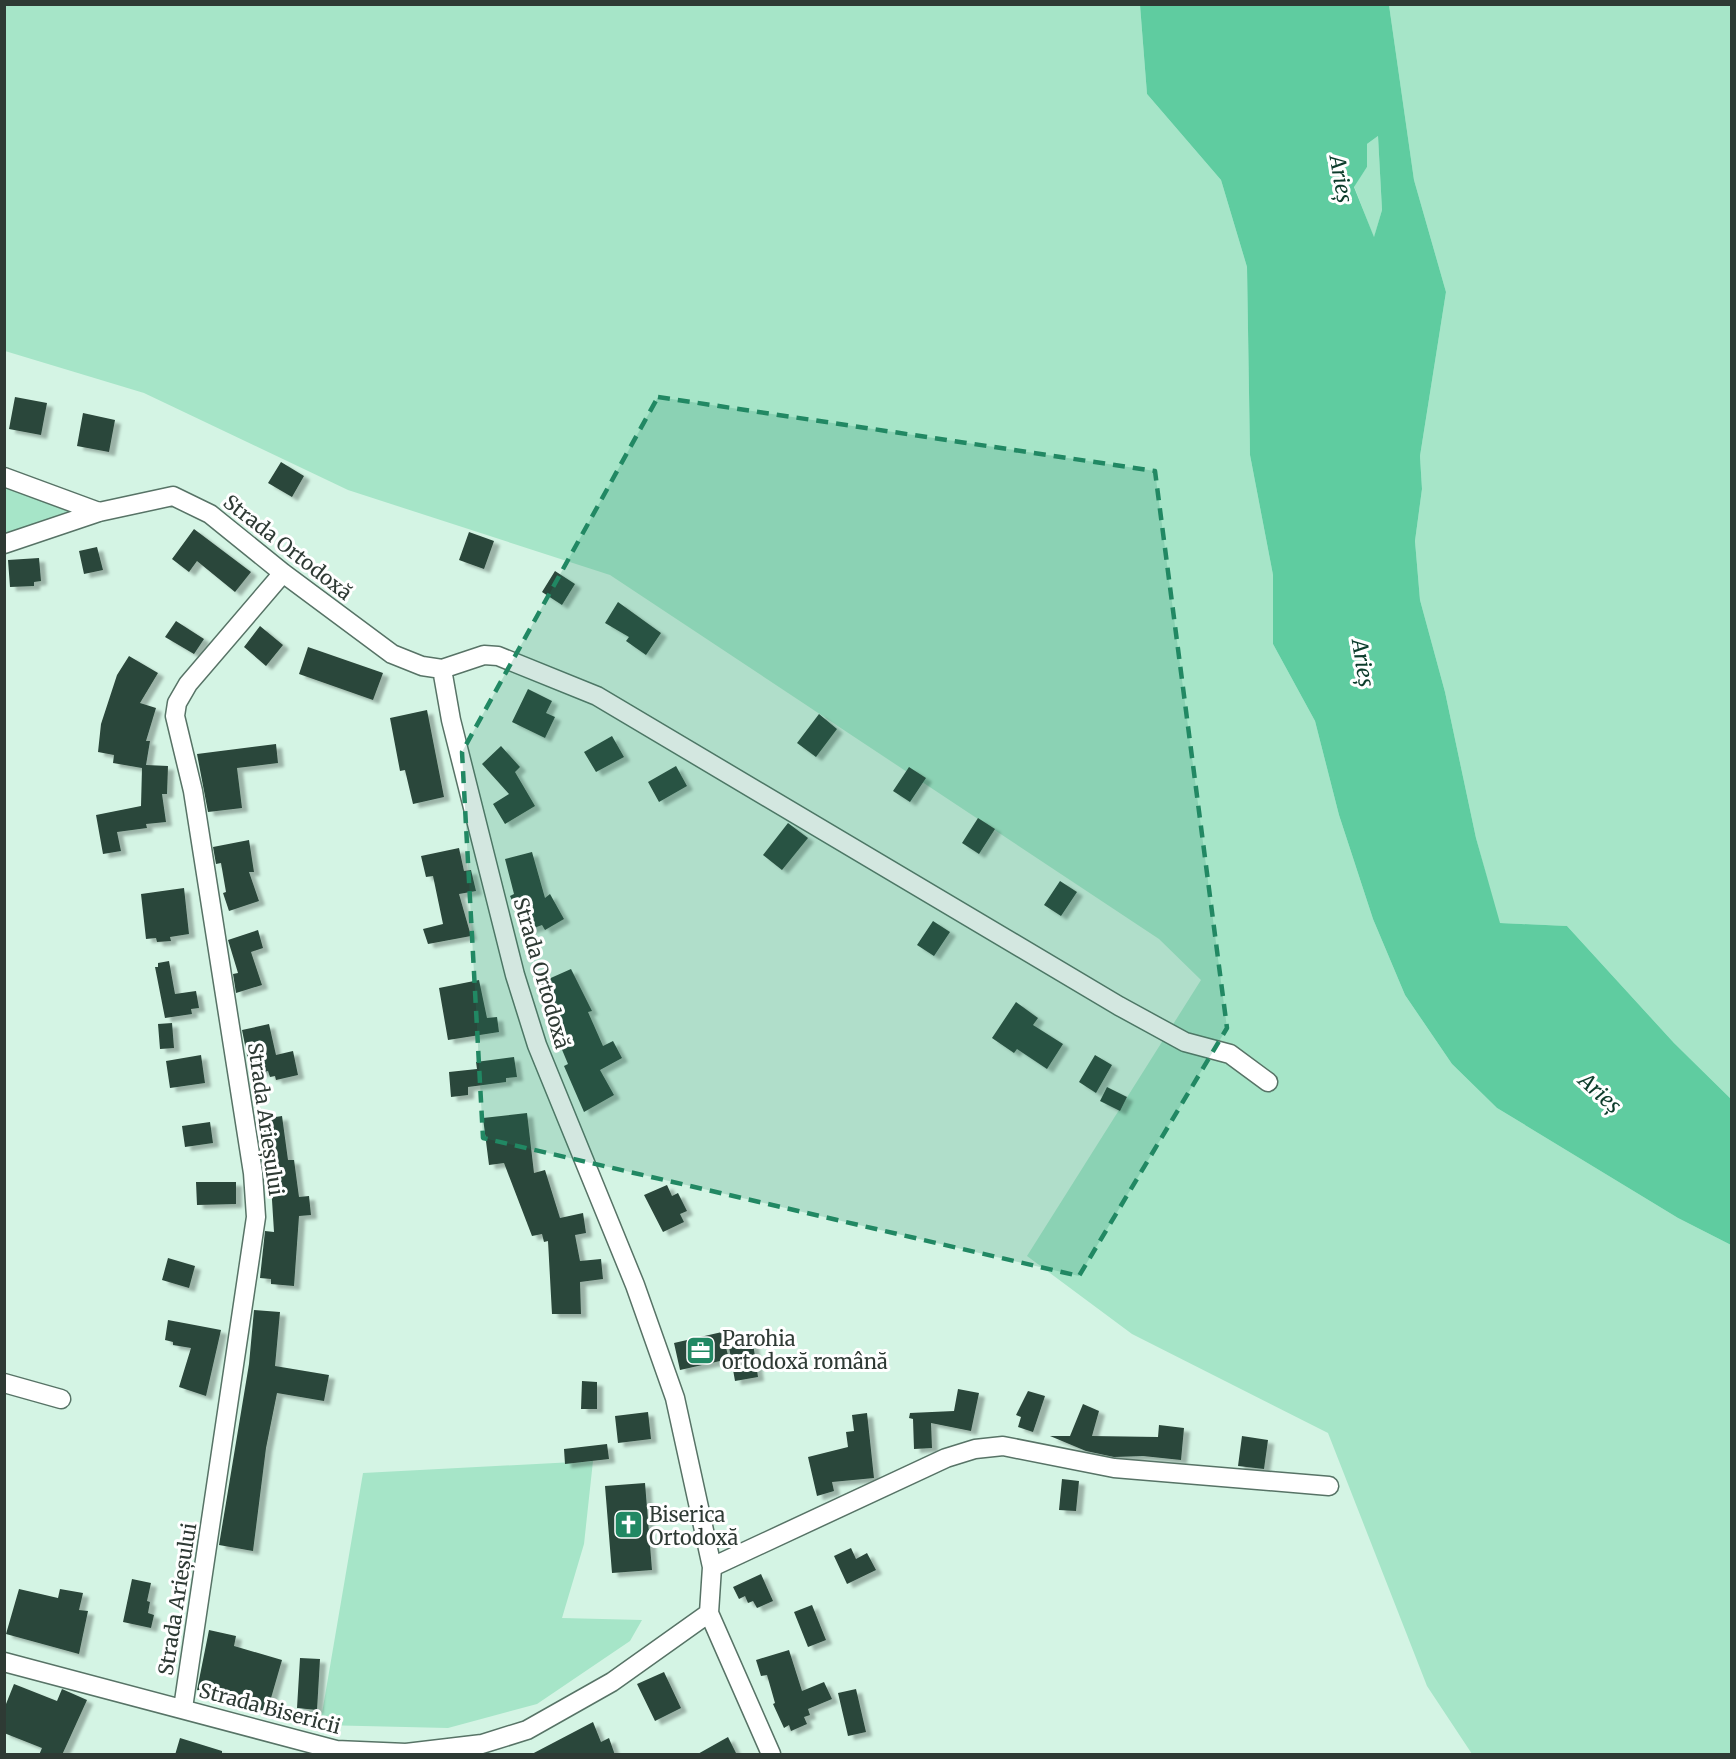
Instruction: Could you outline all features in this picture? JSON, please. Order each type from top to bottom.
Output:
[{"type":"street","points":[[4,477],[99,512]]},
{"type":"street","name":"Strada Ortodoxă","points":[[4,544],[99,512],[173,496],[210,514],[283,573],[392,654],[422,666],[442,669],[451,720],[515,975],[537,1045],[635,1285],[675,1398],[712,1566],[709,1613],[771,1755]]},
{"type":"street","name":"Strada Arieșului","points":[[183,1708],[256,1217],[253,1173],[193,791],[175,716],[177,703],[188,684],[283,573]]},
{"type":"street","points":[[442,669],[484,655],[498,656],[597,696],[1119,1006],[1185,1042],[1230,1054],[1268,1082]]},
{"type":"street","points":[[4,1383],[61,1399]]},
{"type":"street","points":[[712,1566],[946,1458],[984,1448],[1003,1446],[1114,1468],[1329,1486]]},
{"type":"street","name":"Strada Bisericii","points":[[4,1662],[336,1750],[406,1753],[482,1744],[527,1730],[612,1682],[709,1613]]},
{"type":"highlighted area","points":[[658,397],[1155,471],[1227,1028],[1079,1276],[483,1138],[462,752]]},
{"type":"shaded area","points":[[4,5],[1140,5],[1147,94],[1221,180],[1247,267],[1250,455],[1273,575],[1273,644],[1315,721],[1339,815],[1373,919],[1405,995],[1452,1064],[1497,1108],[1678,1218],[1731,1245],[1731,1754],[1472,1754],[1427,1686],[1328,1433],[1132,1334],[1027,1256],[1201,980],[1159,939],[610,575],[348,490],[144,393],[5,351]]},
{"type":"shaded area","points":[[1389,5],[1731,5],[1731,1099],[1674,1043],[1567,926],[1499,923],[1476,838],[1445,692],[1420,600],[1415,541],[1422,489],[1420,456],[1446,292],[1414,180]]},
{"type":"shaded area","points":[[1378,136],[1382,210],[1374,238],[1354,186],[1367,167],[1367,144]]},
{"type":"shaded area","points":[[5,486],[79,512],[5,538]]},
{"type":"shaded area","points":[[593,1461],[584,1544],[562,1618],[642,1620],[630,1641],[537,1704],[448,1728],[320,1725],[363,1473]]},
{"type":"water","name":"Arieș","points":[[1140,5],[1389,5],[1414,180],[1446,292],[1420,456],[1422,489],[1415,541],[1420,600],[1445,692],[1476,838],[1500,923],[1567,926],[1674,1043],[1731,1099],[1731,1245],[1678,1218],[1497,1108],[1452,1064],[1405,995],[1373,919],[1339,815],[1315,721],[1273,644],[1273,575],[1250,455],[1247,267],[1221,180],[1147,94]],"holes":[[[1378,136],[1382,210],[1374,237],[1354,187],[1367,167],[1367,144]]]},
{"type":"building","points":[[15,397],[47,403],[41,435],[9,429]]},
{"type":"building","points":[[83,413],[115,420],[109,452],[77,446]]},
{"type":"building","points":[[281,462],[304,476],[292,497],[268,483]]},
{"type":"building","points":[[194,529],[251,572],[235,592],[197,561],[189,572],[172,559]]},
{"type":"building","points":[[469,532],[494,541],[484,569],[459,560]]},
{"type":"building","points":[[97,547],[103,570],[84,574],[79,551]]},
{"type":"building","points":[[39,558],[41,581],[34,582],[34,586],[10,587],[8,560]]},
{"type":"building","points":[[555,571],[575,584],[562,605],[542,592]]},
{"type":"building","points":[[618,602],[661,633],[646,655],[626,641],[629,637],[605,623]]},
{"type":"building","points":[[176,621],[204,639],[194,654],[165,637]]},
{"type":"building","points":[[260,626],[283,645],[266,666],[244,647]]},
{"type":"building","points":[[308,647],[383,673],[373,700],[299,674]]},
{"type":"building","points":[[129,656],[158,673],[140,703],[156,708],[146,741],[150,741],[146,765],[168,766],[167,794],[162,794],[166,822],[146,824],[147,828],[117,832],[121,851],[103,854],[96,815],[141,806],[142,768],[113,763],[114,755],[98,752],[101,724],[117,675]]},
{"type":"building","points":[[528,689],[552,701],[546,713],[555,717],[545,738],[512,722]]},
{"type":"building","points":[[427,710],[444,797],[413,804],[405,770],[400,771],[390,718]]},
{"type":"building","points":[[819,714],[837,729],[816,757],[797,743]]},
{"type":"building","points":[[612,736],[624,757],[596,772],[584,752]]},
{"type":"building","points":[[276,744],[278,763],[237,768],[242,808],[208,812],[197,754]]},
{"type":"building","points":[[501,746],[520,767],[515,772],[535,806],[505,824],[493,804],[509,794],[482,764]]},
{"type":"building","points":[[676,766],[687,786],[659,802],[648,782]]},
{"type":"building","points":[[909,767],[926,778],[910,802],[893,791]]},
{"type":"building","points":[[978,818],[995,829],[979,854],[962,843]]},
{"type":"building","points":[[788,823],[808,838],[782,870],[763,855]]},
{"type":"building","points":[[249,840],[254,872],[249,872],[259,901],[229,911],[223,893],[226,892],[221,863],[216,864],[213,847]]},
{"type":"building","points":[[459,848],[464,871],[471,870],[476,891],[459,894],[471,936],[428,944],[423,929],[443,924],[433,876],[426,877],[421,856]]},
{"type":"building","points":[[532,852],[545,898],[550,894],[564,919],[545,930],[542,925],[526,931],[510,896],[514,894],[505,859]]},
{"type":"building","points":[[1060,881],[1077,892],[1061,916],[1044,905]]},
{"type":"building","points":[[184,888],[189,934],[170,937],[171,941],[157,942],[156,938],[146,939],[141,894]]},
{"type":"building","points":[[933,921],[950,932],[934,956],[917,945]]},
{"type":"building","points":[[258,930],[263,948],[251,952],[262,985],[236,993],[233,974],[238,973],[228,940]]},
{"type":"building","points":[[169,961],[175,994],[196,991],[199,1008],[191,1009],[192,1014],[165,1018],[155,967],[158,967],[158,963]]},
{"type":"building","points":[[571,969],[592,1011],[588,1012],[603,1046],[613,1041],[622,1058],[600,1070],[614,1095],[584,1112],[564,1066],[568,1064],[535,985]]},
{"type":"building","points":[[479,980],[487,1018],[497,1017],[499,1032],[448,1040],[439,988]]},
{"type":"building","points":[[1016,1002],[1038,1018],[1033,1025],[1063,1044],[1047,1069],[1017,1049],[1014,1053],[992,1038]]},
{"type":"building","points":[[172,1023],[174,1048],[160,1049],[158,1024]]},
{"type":"building","points":[[269,1024],[276,1055],[293,1051],[298,1075],[276,1080],[275,1076],[270,1077],[268,1071],[251,1075],[242,1030]]},
{"type":"building","points":[[201,1055],[205,1083],[170,1088],[166,1061]]},
{"type":"building","points":[[1095,1055],[1112,1065],[1096,1093],[1079,1082]]},
{"type":"building","points":[[514,1057],[517,1077],[506,1078],[506,1082],[468,1087],[468,1095],[451,1097],[449,1072],[477,1069],[476,1062]]},
{"type":"building","points":[[1107,1087],[1127,1097],[1120,1111],[1100,1101]]},
{"type":"building","points":[[527,1113],[534,1173],[545,1170],[560,1218],[583,1213],[586,1233],[575,1235],[580,1261],[601,1259],[603,1279],[580,1282],[581,1314],[552,1314],[548,1241],[544,1242],[542,1234],[532,1236],[504,1163],[489,1165],[483,1118]]},
{"type":"building","points":[[282,1116],[288,1160],[294,1160],[299,1197],[309,1196],[311,1215],[299,1216],[294,1286],[271,1284],[271,1279],[260,1278],[265,1231],[274,1232],[271,1184],[268,1184],[256,1120]]},
{"type":"building","points":[[210,1122],[213,1143],[185,1147],[182,1126]]},
{"type":"building","points":[[196,1182],[236,1182],[236,1204],[197,1205]]},
{"type":"building","points":[[667,1185],[672,1196],[678,1193],[687,1211],[680,1214],[684,1222],[663,1232],[644,1195]]},
{"type":"building","points":[[168,1258],[195,1266],[189,1288],[162,1280]]},
{"type":"building","points":[[254,1310],[280,1312],[275,1366],[329,1375],[324,1401],[277,1393],[266,1448],[253,1551],[219,1545],[249,1364]]},
{"type":"building","points":[[168,1320],[221,1330],[206,1396],[179,1387],[191,1348],[173,1345],[173,1342],[165,1340]]},
{"type":"building","name":"Parohia ortodoxă română","points":[[722,1332],[729,1359],[680,1370],[674,1343]]},
{"type":"building","points":[[753,1343],[758,1377],[735,1381],[729,1347]]},
{"type":"building","points":[[582,1381],[597,1382],[597,1409],[581,1409]]},
{"type":"building","points":[[958,1389],[979,1393],[971,1431],[931,1423],[932,1448],[914,1449],[913,1419],[909,1418],[910,1413],[954,1411]]},
{"type":"building","points":[[1028,1391],[1045,1396],[1033,1432],[1018,1427],[1021,1417],[1016,1415]]},
{"type":"building","points":[[1083,1404],[1099,1411],[1092,1436],[1158,1437],[1159,1425],[1184,1428],[1181,1460],[1143,1456],[1114,1457],[1086,1451],[1050,1436],[1070,1436]]},
{"type":"building","points":[[648,1412],[651,1439],[618,1443],[615,1416]]},
{"type":"building","points":[[867,1413],[874,1478],[832,1482],[834,1491],[817,1496],[808,1457],[848,1447],[846,1432],[854,1431],[852,1415]]},
{"type":"building","points":[[1242,1436],[1268,1440],[1264,1469],[1238,1466]]},
{"type":"building","points":[[607,1444],[609,1459],[565,1464],[564,1449]]},
{"type":"building","points":[[1062,1479],[1079,1481],[1076,1511],[1059,1510]]},
{"type":"building","name":"Biserica Ortodoxă","points":[[645,1483],[652,1570],[612,1573],[605,1486]]},
{"type":"building","points":[[851,1548],[856,1559],[867,1553],[876,1570],[847,1584],[834,1556]]},
{"type":"building","points":[[761,1574],[773,1601],[757,1608],[753,1601],[748,1603],[745,1596],[739,1599],[733,1587]]},
{"type":"building","points":[[132,1579],[151,1583],[147,1601],[150,1602],[148,1613],[154,1615],[151,1628],[123,1622]]},
{"type":"building","points":[[19,1589],[58,1598],[60,1589],[83,1593],[79,1610],[88,1611],[79,1654],[6,1634]]},
{"type":"building","points":[[812,1605],[826,1640],[808,1647],[794,1612]]},
{"type":"building","points":[[209,1630],[236,1636],[234,1646],[282,1660],[267,1712],[239,1704],[241,1700],[197,1690]]},
{"type":"building","points":[[789,1650],[802,1691],[824,1682],[832,1699],[808,1709],[810,1715],[804,1717],[807,1724],[791,1731],[789,1725],[784,1728],[773,1704],[775,1703],[767,1675],[761,1676],[756,1660]]},
{"type":"building","points":[[300,1658],[320,1659],[317,1710],[297,1708]]},
{"type":"building","points":[[664,1672],[681,1708],[655,1721],[637,1684]]},
{"type":"building","points":[[14,1684],[57,1701],[62,1689],[87,1700],[62,1755],[39,1755],[42,1748],[4,1733],[4,1709]]},
{"type":"building","points":[[856,1689],[866,1732],[848,1736],[838,1693]]},
{"type":"building","points":[[593,1722],[601,1742],[609,1738],[615,1755],[530,1755]]},
{"type":"building","points":[[728,1737],[737,1755],[696,1755]]},
{"type":"building","points":[[180,1738],[222,1751],[222,1755],[175,1755]]},
{"type":"place","name":"Parohia ortodoxă română","points":[[701,1350]]},
{"type":"place","name":"Biserica Ortodoxă","points":[[628,1525]]}]
